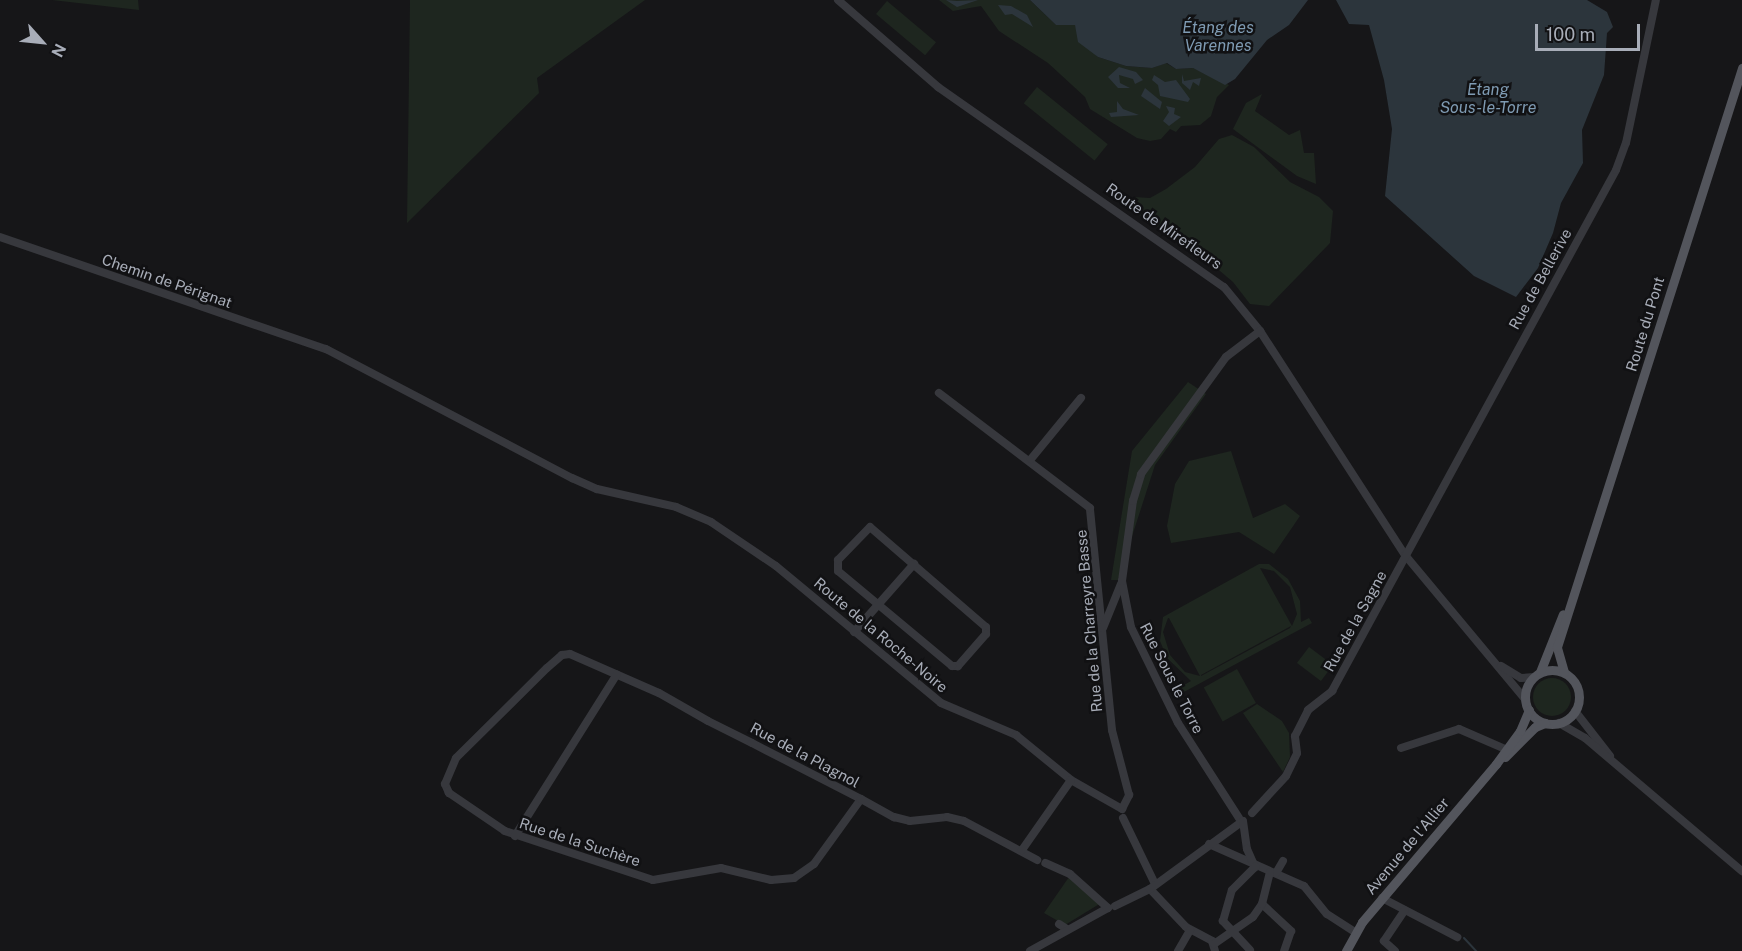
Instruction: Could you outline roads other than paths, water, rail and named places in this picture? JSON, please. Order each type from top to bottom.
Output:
[{"type":"main road","name":"Route du Pont","points":[[1564,672],[1557,647],[1742,68]]},
{"type":"main road","name":"Route du Pont","points":[[1537,674],[1548,660],[1553,633],[1576,588]]},
{"type":"main road","points":[[1564,672],[1576,685],[1575,711],[1559,723],[1545,723],[1529,710],[1525,699],[1537,674],[1564,672]]},
{"type":"main road","points":[[1496,764],[1520,731],[1529,710]]},
{"type":"main road","points":[[1496,764],[1545,723]]},
{"type":"main road","name":"Avenue de l'Allier","points":[[1346,951],[1355,932],[1382,898],[1496,764]]},
{"type":"street","name":"Route de Mirefleurs","points":[[838,0],[938,87],[1215,278],[1260,331],[1405,555],[1525,699]]},
{"type":"street","name":"Rue de Bellerive","points":[[1405,555],[1620,163],[1656,0]]},
{"type":"street","name":"Chemin de Pérignat","points":[[0,237],[326,349],[572,478],[597,489],[652,501]]},
{"type":"street","name":"Rue Sous le Torre","points":[[1241,820],[1178,723],[1131,627],[1122,581],[1133,501],[1141,474],[1226,357],[1260,331]]},
{"type":"street","name":"Rue de la Charreyre Basse","points":[[939,393],[1030,459],[1090,508],[1114,738],[1129,795],[1122,809]]},
{"type":"street","points":[[1030,459],[1082,398]]},
{"type":"street","name":"Route de la Roche-Noire","points":[[652,501],[687,511],[726,531],[776,566],[941,703],[1016,735],[1071,780],[1122,809]]},
{"type":"street","points":[[866,528],[874,529],[987,631],[958,666],[952,666],[877,606],[836,566],[866,528]]},
{"type":"street","name":"Rue de la Sagne","points":[[1252,813],[1286,776],[1297,753],[1295,736],[1308,710],[1332,691],[1405,555]]},
{"type":"street","points":[[854,632],[914,564]]},
{"type":"street","points":[[1103,630],[1122,581]]},
{"type":"street","name":"Rue de la Plagnol","points":[[562,655],[617,674],[902,819],[947,817],[964,821],[1070,874],[1111,907]]},
{"type":"street","name":"Rue de la Suchère","points":[[562,655],[456,758],[444,784],[449,793],[515,836],[653,880],[733,868],[781,880],[794,878],[814,864],[861,800]]},
{"type":"street","name":"Route de Mirefleurs","points":[[1491,657],[1514,675],[1537,674]]},
{"type":"street","points":[[515,836],[617,674]]},
{"type":"street","points":[[1575,711],[1633,782]]},
{"type":"street","points":[[1559,723],[1585,738],[1633,782],[1742,872]]},
{"type":"street","points":[[1401,748],[1460,729],[1505,749]]},
{"type":"street","points":[[1022,850],[1071,780]]},
{"type":"street","points":[[1124,818],[1152,886],[1169,912],[1214,947],[1247,923],[1262,904],[1273,872],[1283,861]]},
{"type":"street","points":[[1030,951],[1067,929],[1152,886],[1241,820],[1247,849],[1255,867]]},
{"type":"street","points":[[1209,844],[1255,867],[1273,872],[1304,886],[1327,914],[1355,932]]},
{"type":"street","points":[[1250,950],[1223,921],[1232,890],[1255,867]]},
{"type":"street","points":[[1382,898],[1457,937]]},
{"type":"street","points":[[1262,904],[1291,931],[1284,951]]},
{"type":"street","points":[[1395,951],[1384,941],[1405,910]]},
{"type":"street","points":[[1059,924],[1067,929]]},
{"type":"street","points":[[1178,951],[1190,930]]},
{"type":"water","points":[[946,0],[957,1],[978,0],[957,7]]},
{"type":"water","name":"Étang des Varennes","points":[[1030,0],[1308,0],[1289,25],[1267,40],[1235,79],[1225,85],[1193,68],[1176,69],[1167,63],[1152,68],[1126,66],[1098,57],[1078,42],[1075,25],[1056,25]]},
{"type":"water","name":"Étang Sous-le-Torre","points":[[1336,0],[1587,0],[1607,12],[1613,27],[1607,33],[1604,75],[1582,130],[1583,163],[1561,203],[1553,233],[1538,268],[1516,297],[1474,276],[1385,196],[1392,129],[1384,80],[1369,25],[1349,24]]},
{"type":"water","points":[[998,5],[1011,6],[1027,15],[1033,27],[1012,14],[1005,15]]},
{"type":"water","points":[[1119,67],[1136,72],[1143,80],[1135,84],[1133,79],[1119,75],[1120,83],[1130,88],[1118,88],[1108,77]]},
{"type":"water","points":[[1182,74],[1184,81],[1201,78],[1199,86],[1193,82],[1190,90],[1182,83]]},
{"type":"water","points":[[1154,75],[1165,82],[1176,80],[1190,99],[1188,102],[1160,96],[1158,85],[1152,80]]},
{"type":"water","points":[[1145,88],[1162,102],[1160,109],[1141,96]]},
{"type":"water","points":[[1117,101],[1123,109],[1139,115],[1111,117],[1109,113],[1117,112]]},
{"type":"water","points":[[1166,106],[1175,108],[1174,114],[1181,117],[1169,126],[1163,121],[1169,112]]},
{"type":"waterway","points":[[1464,938],[1476,951]]}]
